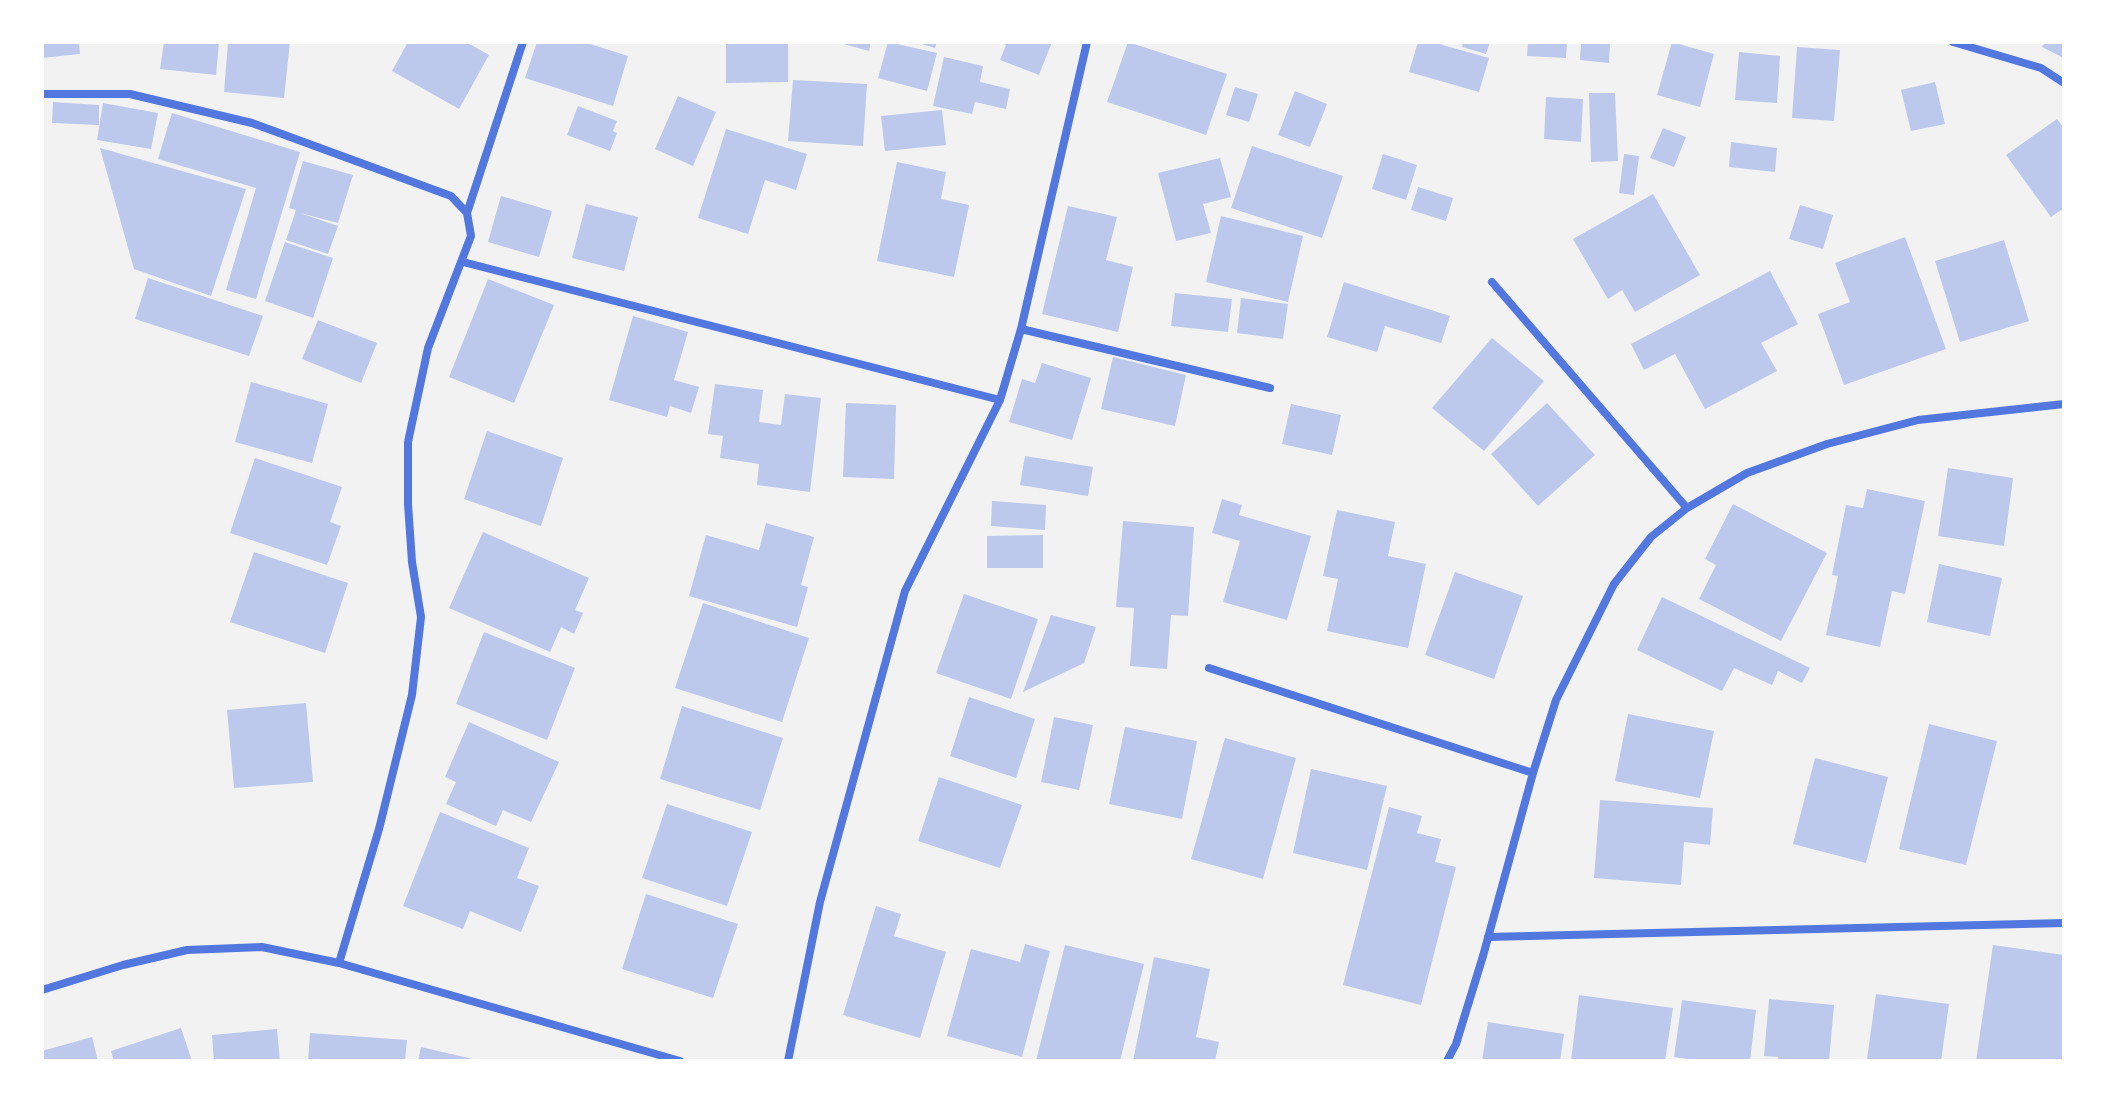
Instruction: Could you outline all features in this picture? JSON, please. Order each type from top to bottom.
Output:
[{"type":"street","points":[[339,963],[379,829],[412,695],[421,617],[412,562],[408,442],[428,348],[463,262],[471,236],[467,213],[523,42]]},
{"type":"street","points":[[788,1061],[820,902],[905,591],[1000,400],[1021,329],[1087,42]]},
{"type":"street","points":[[1953,42],[2041,68],[2064,83]]},
{"type":"street","points":[[42,94],[130,94],[252,123],[451,196],[467,213]]},
{"type":"street","points":[[463,262],[1000,400]]},
{"type":"street","points":[[1492,282],[1687,508]]},
{"type":"street","points":[[1021,329],[1270,388]]},
{"type":"street","points":[[1447,1061],[1456,1044],[1556,700],[1614,584],[1651,537],[1687,508],[1747,473],[1827,444],[1918,420],[2064,404]]},
{"type":"street","points":[[1209,668],[1533,773]]},
{"type":"street","points":[[1488,937],[2064,923]]},
{"type":"street","points":[[42,990],[123,965],[187,950],[262,947],[339,963],[680,1061]]},
{"type":"building","points":[[42,42],[79,42],[80,54],[42,58]]},
{"type":"building","points":[[164,42],[219,42],[216,75],[160,69]]},
{"type":"building","points":[[228,42],[290,42],[284,98],[224,92]]},
{"type":"building","points":[[408,42],[466,42],[489,55],[459,109],[392,71]]},
{"type":"building","points":[[537,42],[584,42],[628,56],[613,106],[525,78]]},
{"type":"building","points":[[726,42],[788,42],[788,82],[726,83]]},
{"type":"building","points":[[836,42],[871,42],[869,51]]},
{"type":"building","points":[[888,42],[937,53],[927,91],[878,78]]},
{"type":"building","points":[[915,42],[937,42],[935,48]]},
{"type":"building","points":[[999,42],[1052,42],[1039,75],[1000,60],[1006,45]]},
{"type":"building","points":[[1128,42],[1227,74],[1206,135],[1107,102]]},
{"type":"building","points":[[1418,42],[1432,42],[1489,58],[1479,92],[1409,72]]},
{"type":"building","points":[[1463,42],[1490,42],[1486,54],[1462,47]]},
{"type":"building","points":[[1528,42],[1567,42],[1566,58],[1527,56]]},
{"type":"building","points":[[1581,42],[1610,42],[1609,63],[1580,60]]},
{"type":"building","points":[[1672,42],[1714,54],[1700,107],[1657,95]]},
{"type":"building","points":[[2045,42],[2064,42],[2064,58],[2042,47]]},
{"type":"building","points":[[1797,47],[1840,50],[1834,121],[1792,118]]},
{"type":"building","points":[[1739,52],[1780,56],[1777,103],[1735,100]]},
{"type":"building","points":[[944,57],[983,66],[980,82],[1010,89],[1006,109],[975,102],[972,114],[933,106]]},
{"type":"building","points":[[793,80],[867,84],[863,146],[788,141]]},
{"type":"building","points":[[1935,82],[1945,124],[1911,131],[1901,90]]},
{"type":"building","points":[[1235,87],[1258,94],[1249,122],[1226,115]]},
{"type":"building","points":[[1295,91],[1327,104],[1310,147],[1278,135]]},
{"type":"building","points":[[1589,93],[1615,93],[1618,161],[1591,162]]},
{"type":"building","points":[[678,96],[716,112],[693,166],[655,149]]},
{"type":"building","points":[[1546,97],[1583,99],[1581,142],[1544,139]]},
{"type":"building","points":[[53,102],[99,105],[99,125],[52,123]]},
{"type":"building","points":[[103,103],[158,113],[151,149],[97,140]]},
{"type":"building","points":[[578,106],[617,121],[613,131],[617,133],[610,151],[567,135]]},
{"type":"building","points":[[942,110],[946,145],[885,151],[881,116]]},
{"type":"building","points":[[172,113],[300,152],[256,299],[226,290],[256,188],[158,159]]},
{"type":"building","points":[[2057,119],[2064,128],[2064,208],[2051,217],[2006,155]]},
{"type":"building","points":[[1663,128],[1686,137],[1674,167],[1650,158]]},
{"type":"building","points":[[726,129],[807,154],[796,190],[765,180],[748,234],[698,218]]},
{"type":"building","points":[[1731,142],[1777,148],[1775,172],[1729,167]]},
{"type":"building","points":[[1252,146],[1343,176],[1322,238],[1231,208]]},
{"type":"building","points":[[100,148],[246,189],[211,296],[134,269]]},
{"type":"building","points":[[1383,154],[1417,165],[1406,200],[1372,189]]},
{"type":"building","points":[[1624,154],[1639,156],[1634,195],[1619,193]]},
{"type":"building","points":[[1220,158],[1231,197],[1203,204],[1211,233],[1176,241],[1158,173]]},
{"type":"building","points":[[303,161],[353,175],[338,223],[300,213],[338,226],[328,254],[286,240],[296,210],[289,208]]},
{"type":"building","points":[[897,162],[946,172],[941,199],[969,205],[954,277],[877,261]]},
{"type":"building","points":[[1418,187],[1453,198],[1446,221],[1411,210]]},
{"type":"building","points":[[1653,194],[1700,275],[1635,312],[1622,290],[1608,299],[1573,239]]},
{"type":"building","points":[[501,196],[552,211],[539,257],[488,242]]},
{"type":"building","points":[[586,204],[638,217],[624,271],[572,258]]},
{"type":"building","points":[[1800,205],[1833,215],[1823,249],[1789,239]]},
{"type":"building","points":[[1068,206],[1117,217],[1106,260],[1133,267],[1118,332],[1042,314]]},
{"type":"building","points":[[1221,216],[1303,236],[1288,302],[1206,282]]},
{"type":"building","points":[[1905,237],[1946,349],[1844,385],[1818,314],[1850,302],[1835,263]]},
{"type":"building","points":[[2004,240],[2029,321],[1960,342],[1935,261]]},
{"type":"building","points":[[285,242],[333,258],[313,318],[265,301]]},
{"type":"building","points":[[1770,271],[1798,324],[1761,343],[1777,371],[1705,409],[1675,354],[1644,370],[1631,344]]},
{"type":"building","points":[[148,278],[263,316],[249,356],[135,319]]},
{"type":"building","points":[[488,279],[554,305],[514,403],[449,377]]},
{"type":"building","points":[[1344,282],[1450,316],[1441,343],[1385,326],[1377,352],[1327,337]]},
{"type":"building","points":[[1175,293],[1232,299],[1228,332],[1171,326]]},
{"type":"building","points":[[1241,298],[1288,304],[1283,339],[1237,333]]},
{"type":"building","points":[[633,316],[688,332],[674,380],[699,387],[691,413],[670,406],[667,417],[609,400]]},
{"type":"building","points":[[318,320],[377,343],[361,383],[302,359]]},
{"type":"building","points":[[1492,338],[1544,381],[1484,451],[1432,408]]},
{"type":"building","points":[[1113,357],[1186,375],[1175,426],[1101,409]]},
{"type":"building","points":[[1042,363],[1091,378],[1072,440],[1009,422],[1022,379],[1035,383]]},
{"type":"building","points":[[251,382],[328,404],[312,463],[235,442]]},
{"type":"building","points":[[715,384],[763,390],[759,422],[781,425],[785,394],[821,398],[810,492],[757,485],[759,464],[720,458],[723,436],[708,434]]},
{"type":"building","points":[[846,403],[896,405],[894,479],[843,477]]},
{"type":"building","points":[[1547,403],[1595,455],[1538,506],[1491,454]]},
{"type":"building","points":[[1291,404],[1341,415],[1332,455],[1282,444]]},
{"type":"building","points":[[487,431],[563,458],[541,526],[464,499]]},
{"type":"building","points":[[1025,456],[1093,467],[1088,496],[1020,485]]},
{"type":"building","points":[[255,458],[342,487],[330,522],[341,526],[327,565],[230,533]]},
{"type":"building","points":[[1948,468],[2013,478],[2004,546],[1938,536]]},
{"type":"building","points":[[1867,489],[1925,501],[1905,594],[1892,591],[1880,647],[1826,635],[1838,576],[1832,575],[1846,505],[1863,508]]},
{"type":"building","points":[[1222,499],[1242,505],[1239,515],[1311,536],[1287,620],[1223,602],[1240,541],[1212,533]]},
{"type":"building","points":[[992,501],[1046,505],[1045,530],[991,526]]},
{"type":"building","points":[[1733,504],[1827,553],[1781,641],[1699,599],[1716,565],[1705,559]]},
{"type":"building","points":[[1337,510],[1395,522],[1388,556],[1426,564],[1408,648],[1327,631],[1338,579],[1323,576]]},
{"type":"building","points":[[1123,521],[1194,527],[1188,616],[1171,615],[1167,669],[1130,666],[1134,608],[1116,607]]},
{"type":"building","points":[[766,523],[814,537],[801,585],[808,587],[797,627],[689,596],[706,535],[759,550]]},
{"type":"building","points":[[483,532],[589,578],[575,610],[583,613],[574,634],[561,627],[550,652],[449,608]]},
{"type":"building","points":[[1043,535],[1043,568],[987,568],[987,536]]},
{"type":"building","points":[[254,552],[348,583],[325,653],[230,622]]},
{"type":"building","points":[[1939,564],[2002,578],[1990,636],[1927,622]]},
{"type":"building","points":[[1455,572],[1523,596],[1494,679],[1425,655]]},
{"type":"building","points":[[964,594],[1038,619],[1011,699],[936,673]]},
{"type":"building","points":[[1662,597],[1810,668],[1802,683],[1778,671],[1772,685],[1734,668],[1722,691],[1637,650]]},
{"type":"building","points":[[703,603],[809,638],[782,722],[675,688]]},
{"type":"building","points":[[1051,615],[1096,627],[1084,663],[1023,692]]},
{"type":"building","points":[[484,632],[575,668],[547,740],[456,704]]},
{"type":"building","points":[[969,697],[1035,719],[1016,778],[950,756]]},
{"type":"building","points":[[306,703],[313,782],[234,788],[227,710]]},
{"type":"building","points":[[682,706],[783,738],[760,810],[660,779]]},
{"type":"building","points":[[1628,714],[1714,731],[1700,798],[1615,781]]},
{"type":"building","points":[[1054,717],[1093,725],[1079,790],[1041,782]]},
{"type":"building","points":[[469,722],[559,762],[531,822],[503,810],[496,826],[446,804],[456,782],[445,777]]},
{"type":"building","points":[[1929,724],[1997,741],[1966,865],[1899,849]]},
{"type":"building","points":[[1125,727],[1197,741],[1182,819],[1109,804]]},
{"type":"building","points":[[1225,738],[1296,758],[1263,879],[1191,859]]},
{"type":"building","points":[[1815,758],[1888,777],[1866,863],[1793,844]]},
{"type":"building","points":[[1311,769],[1387,786],[1367,870],[1293,853]]},
{"type":"building","points":[[939,777],[1022,805],[1000,868],[918,841]]},
{"type":"building","points":[[1600,800],[1713,808],[1710,845],[1684,842],[1681,885],[1594,878]]},
{"type":"building","points":[[667,804],[752,832],[727,906],[642,878]]},
{"type":"building","points":[[1389,807],[1422,816],[1417,833],[1441,839],[1435,862],[1456,867],[1421,1005],[1343,985]]},
{"type":"building","points":[[440,812],[529,848],[517,878],[539,886],[521,932],[470,911],[463,929],[403,906]]},
{"type":"building","points":[[646,894],[738,924],[713,998],[622,969]]},
{"type":"building","points":[[876,906],[901,914],[894,936],[946,952],[920,1038],[843,1015]]},
{"type":"building","points":[[1025,944],[1050,951],[1022,1057],[947,1036],[971,949],[1020,962]]},
{"type":"building","points":[[1065,945],[1144,964],[1120,1061],[1036,1061]]},
{"type":"building","points":[[1993,945],[2064,955],[2064,1061],[1976,1061]]},
{"type":"building","points":[[1154,957],[1210,969],[1196,1037],[1219,1042],[1215,1061],[1133,1061]]},
{"type":"building","points":[[1876,994],[1949,1004],[1941,1061],[1867,1059]]},
{"type":"building","points":[[1579,995],[1673,1008],[1665,1061],[1571,1061]]},
{"type":"building","points":[[1769,999],[1834,1005],[1829,1061],[1778,1061],[1778,1057],[1764,1056]]},
{"type":"building","points":[[1682,1000],[1756,1010],[1750,1061],[1701,1061],[1674,1057]]},
{"type":"building","points":[[1488,1022],[1564,1034],[1560,1061],[1482,1061]]},
{"type":"building","points":[[181,1028],[192,1061],[114,1061],[111,1051]]},
{"type":"building","points":[[277,1029],[280,1061],[214,1061],[212,1035]]},
{"type":"building","points":[[310,1033],[407,1040],[405,1061],[308,1061]]},
{"type":"building","points":[[92,1037],[98,1061],[42,1061],[42,1051]]},
{"type":"building","points":[[421,1047],[477,1060],[477,1061],[418,1061]]}]
